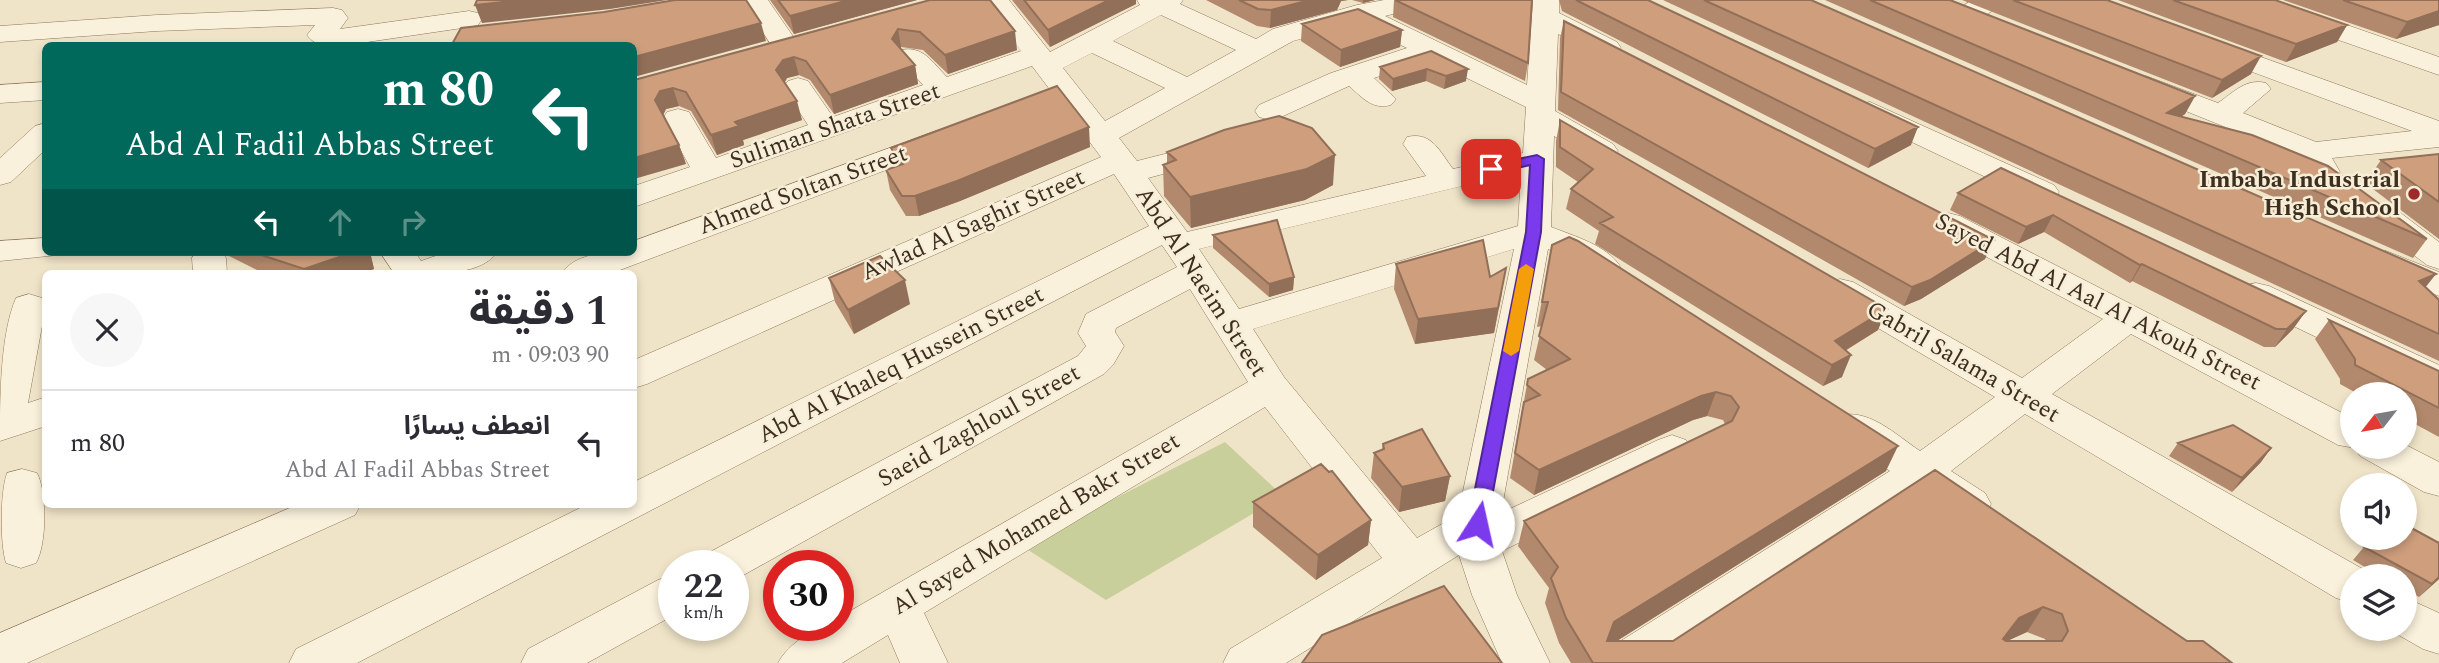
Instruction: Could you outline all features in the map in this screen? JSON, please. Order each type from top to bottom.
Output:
[{"type":"street","points":[[139,42],[180,0]]},
{"type":"street","points":[[755,0],[787,48]]},
{"type":"street","name":"Abd Al Naeim Street","points":[[995,0],[1047,78],[1117,156],[1181,248],[1270,386],[1411,562]]},
{"type":"street","points":[[1331,0],[1540,109],[1636,171]]},
{"type":"street","points":[[1117,156],[1187,88],[1256,49],[1283,35],[1415,0]]},
{"type":"street","points":[[2250,0],[2439,66]]},
{"type":"street","points":[[1160,2],[1256,49]]},
{"type":"street","name":"Suliman Shata Street","points":[[637,196],[943,89],[1047,78],[1090,41],[1160,2]]},
{"type":"street","points":[[1966,6],[2002,28]]},
{"type":"street","points":[[1526,663],[1482,563],[1478,533],[1534,232],[1546,8],[1632,61]]},
{"type":"street","points":[[0,34],[157,23],[330,16],[335,18],[321,35],[324,38],[470,27]]},
{"type":"street","points":[[2180,35],[2439,131]]},
{"type":"street","points":[[1090,41],[1187,88]]},
{"type":"street","points":[[1117,156],[1266,131],[1354,75],[1431,50]]},
{"type":"street","points":[[911,56],[943,89]]},
{"type":"street","points":[[1354,75],[1381,99]]},
{"type":"street","points":[[2121,75],[2317,153]]},
{"type":"street","points":[[797,87],[826,129]]},
{"type":"street","points":[[2221,115],[2256,89]]},
{"type":"street","points":[[0,94],[42,91]]},
{"type":"street","points":[[1838,95],[2064,203]]},
{"type":"street","points":[[678,118],[708,171]]},
{"type":"street","name":"Ahmed Soltan Street","points":[[637,251],[963,130]]},
{"type":"street","points":[[5,167],[42,135]]},
{"type":"street","points":[[2439,138],[2325,149],[2317,153],[2315,160],[2319,168],[2439,258]]},
{"type":"street","points":[[1418,144],[1445,180]]},
{"type":"street","name":"Awlad Al Saghir Street","points":[[637,374],[1117,156]]},
{"type":"street","points":[[1181,248],[1537,159]]},
{"type":"street","points":[[5,167],[42,162]]},
{"type":"street","name":"Sayed Abd Al Aal Al Akouh Street","points":[[1919,208],[2340,429]]},
{"type":"street","points":[[1230,324],[1534,232],[1570,246],[1632,285]]},
{"type":"street","points":[[0,251],[42,248]]},
{"type":"street","name":"Abd Al Khaleq Hussein Street","points":[[637,499],[1181,248]]},
{"type":"street","name":"Saeid Zaghloul Street","points":[[749,551],[1091,365],[1105,346],[1096,333],[1099,322],[1181,248]]},
{"type":"street","points":[[2363,252],[2439,285]]},
{"type":"street","points":[[430,270],[469,256]]},
{"type":"street","name":"Ahmed Soltan Street","points":[[587,270],[625,256]]},
{"type":"street","name":"Gabril Salama Street","points":[[1806,270],[2340,579]]},
{"type":"street","points":[[2228,280],[2439,380]]},
{"type":"street","points":[[1,427],[29,306]]},
{"type":"street","points":[[1625,663],[1922,471],[2130,317]]},
{"type":"street","name":"Al Sayed Mohamed Bakr Street","points":[[802,663],[1270,386]]},
{"type":"street","points":[[1818,404],[2001,524]]},
{"type":"street","points":[[1,427],[42,412]]},
{"type":"street","points":[[1247,663],[1411,562],[1708,433]]},
{"type":"street","points":[[2398,459],[2439,481]]},
{"type":"street","points":[[21,551],[22,484]]},
{"type":"street","points":[[0,654],[331,508]]},
{"type":"street","points":[[313,663],[618,508]]},
{"type":"street","points":[[545,663],[658,602]]},
{"type":"street","points":[[898,606],[924,663]]},
{"type":"street","points":[[2417,622],[2439,635]]},
{"type":"street","points":[[2432,663],[2439,653]]},
{"type":"green space","points":[[1225,442],[1283,496],[1106,600],[1022,546]]},
{"type":"building","points":[[477,0],[523,0],[475,5]]},
{"type":"building","points":[[675,0],[746,0],[761,23],[637,56],[637,42],[453,42],[461,28],[604,12]]},
{"type":"building","points":[[778,0],[849,0],[790,16]]},
{"type":"building","points":[[930,0],[990,0],[1015,31],[945,55],[920,32],[898,29],[892,39],[915,65],[830,95],[806,61],[794,57],[783,60],[776,70],[797,101],[735,122],[739,126],[711,135],[686,92],[673,88],[660,91],[655,100],[679,145],[637,157],[637,79]]},
{"type":"building","points":[[1024,0],[1109,0],[1048,30]]},
{"type":"building","points":[[1239,0],[1310,0],[1271,10],[1258,9]]},
{"type":"building","points":[[1395,0],[1532,0],[1528,63]]},
{"type":"building","points":[[1576,0],[1648,0],[1918,127],[1875,149]]},
{"type":"building","points":[[1704,0],[1811,0],[2436,274],[2419,281],[2439,300],[2439,334]]},
{"type":"building","points":[[1870,0],[1950,0],[2195,96],[2167,113],[2252,135],[2328,166],[2427,239]]},
{"type":"building","points":[[2013,0],[2107,0],[2261,56],[2222,80]]},
{"type":"building","points":[[2173,0],[2275,0],[2347,25],[2296,44]]},
{"type":"building","points":[[2343,0],[2439,0],[2439,11],[2407,22]]},
{"type":"building","points":[[1358,9],[1402,30],[1341,50],[1302,24]]},
{"type":"building","points":[[1564,21],[1994,240],[1930,280],[1912,287],[1561,92]]},
{"type":"building","points":[[1431,51],[1468,69],[1446,76],[1427,69],[1393,79],[1380,67]]},
{"type":"building","points":[[1057,86],[1089,127],[915,196],[902,196],[886,170],[903,164],[891,148]]},
{"type":"building","points":[[1279,116],[1312,128],[1335,155],[1307,169],[1190,197],[1163,165],[1176,160],[1167,152],[1224,130]]},
{"type":"building","points":[[1560,120],[1887,309],[1835,341],[1851,355],[1832,365],[1600,223],[1613,217],[1571,189],[1593,169],[1560,147]]},
{"type":"building","points":[[2439,154],[2439,202],[2381,160]]},
{"type":"building","points":[[2001,168],[2306,311],[2287,329],[2276,329],[2140,265],[2053,215],[2026,227],[1958,193]]},
{"type":"building","points":[[1277,220],[1294,277],[1269,284],[1213,235]]},
{"type":"building","points":[[1569,237],[1578,241],[1898,446],[1614,622],[1607,641],[1673,641],[1935,470],[2187,641],[2203,641],[2232,663],[1593,663],[1566,618],[1551,578],[1558,567],[1524,521],[1732,421],[1739,407],[1731,396],[1716,392],[1701,396],[1539,470],[1515,453],[1524,402],[1540,395],[1527,385],[1528,379],[1570,359],[1539,336],[1548,302],[1542,302],[1552,245]],"holes":[[[2043,607],[2062,614],[2068,631],[2062,641],[2003,639],[2019,618]]]},
{"type":"building","points":[[1483,240],[1490,277],[1506,268],[1498,308],[1418,319],[1396,264]]},
{"type":"building","points":[[264,256],[342,256],[304,269]]},
{"type":"building","points":[[880,256],[905,280],[848,310],[829,278]]},
{"type":"building","points":[[2329,320],[2439,371],[2439,408],[2417,397],[2417,382],[2388,382],[2355,365],[2355,359]]},
{"type":"building","points":[[2233,425],[2271,448],[2242,478],[2178,443]]},
{"type":"building","points":[[1422,429],[1450,476],[1402,487],[1374,453],[1384,449],[1383,444]]},
{"type":"building","points":[[1321,464],[1329,472],[1332,471],[1371,520],[1318,555],[1253,502]]},
{"type":"building","points":[[2417,531],[2439,543],[2439,577],[2432,584],[2417,576],[2417,564],[2395,564],[2370,550],[2417,550]]},
{"type":"building","points":[[1444,586],[1502,663],[1302,663],[1322,635]]},
{"type":"slow traffic","points":[[1511,351],[1526,269]]},
{"type":"place","name":"Imbaba Industrial High School","points":[[2414,194]]},
{"type":"route","points":[[1478,524],[1534,232],[1537,159],[1491,169]]}]
